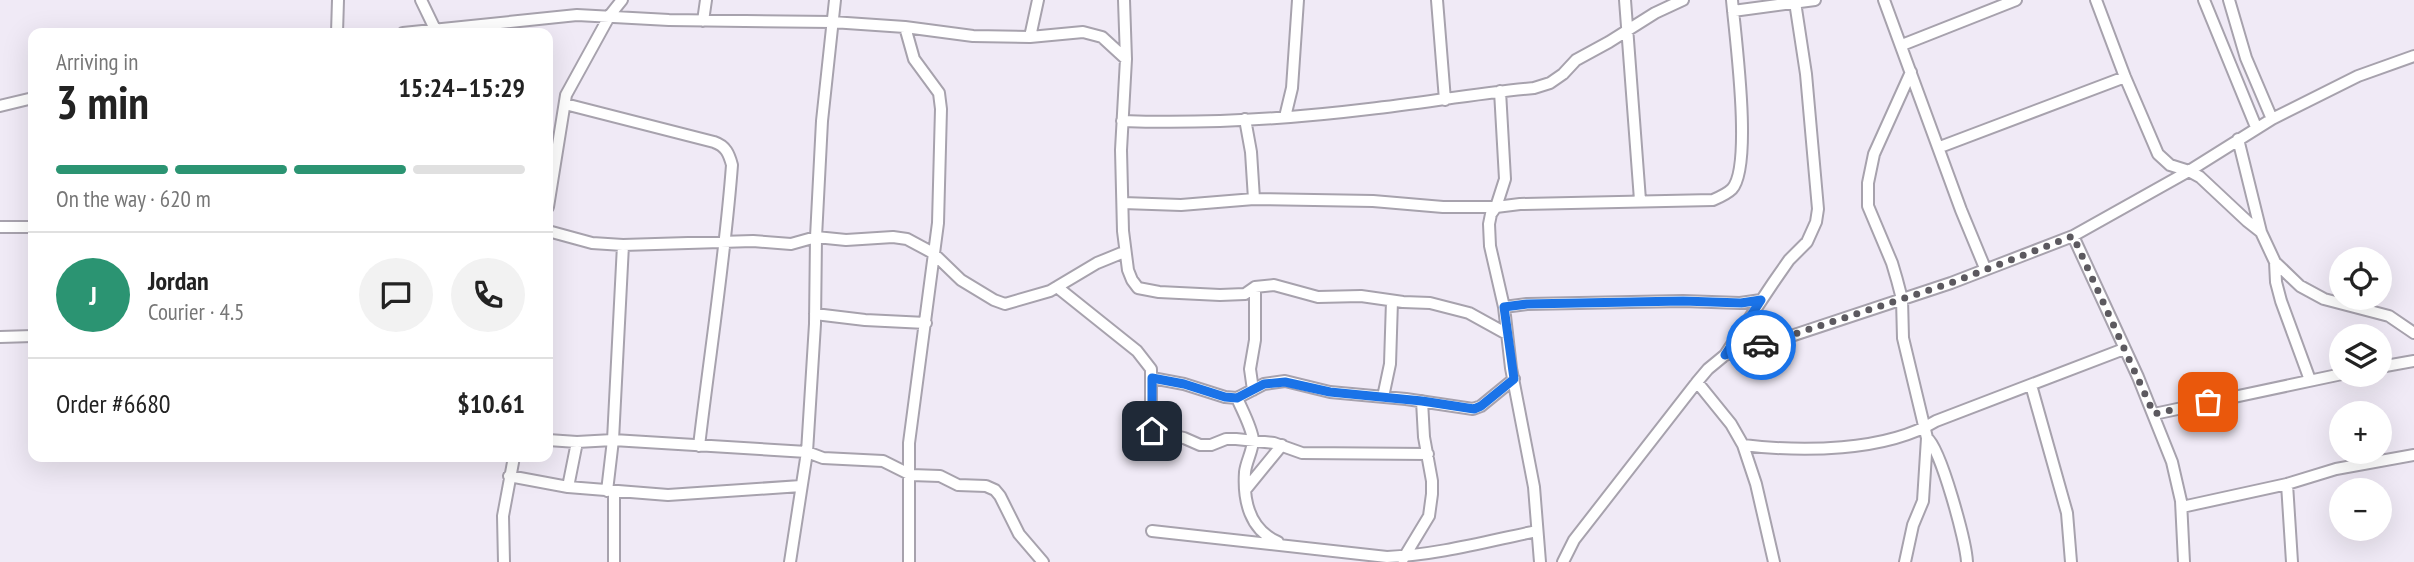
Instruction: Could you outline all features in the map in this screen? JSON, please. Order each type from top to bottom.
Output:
[{"type":"street","points":[[337,28],[338,0]]},
{"type":"street","points":[[421,0],[435,28]]},
{"type":"street","points":[[553,176],[571,84],[610,15],[622,0]]},
{"type":"street","points":[[703,21],[706,0]]},
{"type":"street","points":[[790,562],[807,452],[822,121],[835,0]]},
{"type":"street","points":[[1030,37],[1038,0]]},
{"type":"street","points":[[1124,0],[1124,252],[1132,280],[1142,289],[1229,295],[1245,294],[1255,287],[1274,285],[1318,297],[1361,296],[1430,303],[1469,313],[1507,334]]},
{"type":"street","points":[[1285,117],[1292,89],[1298,0]]},
{"type":"street","points":[[1437,0],[1445,100]]},
{"type":"street","points":[[1625,0],[1640,200]]},
{"type":"street","points":[[1655,13],[1658,0]]},
{"type":"street","points":[[1122,121],[1285,117],[1534,88],[1550,83],[1576,60],[1655,13],[1683,0]]},
{"type":"street","points":[[1123,203],[1181,205],[1254,199],[1496,207],[1640,200],[1713,200],[1732,189],[1742,158],[1743,132],[1733,6],[1815,0]]},
{"type":"street","points":[[1884,0],[1985,268]]},
{"type":"street","points":[[1902,45],[2016,0]]},
{"type":"street","points":[[2096,0],[2158,154],[2169,165],[2200,177],[2261,232]]},
{"type":"street","points":[[2229,0],[2246,58],[2272,119]]},
{"type":"street","points":[[2208,1],[2256,127]]},
{"type":"street","points":[[1563,562],[1574,540],[1707,369],[1725,355],[1789,260],[1807,242],[1816,222],[1817,198],[1807,74],[1795,2]]},
{"type":"street","points":[[444,28],[550,16],[610,15],[703,21],[832,22],[905,27],[973,36],[1030,37],[1070,32],[1102,37],[1126,59]]},
{"type":"street","points":[[905,27],[914,59],[938,89],[940,97],[938,223],[909,443],[909,562]]},
{"type":"street","points":[[1725,355],[1767,344],[1902,299],[2073,236],[2189,171],[2256,127],[2358,76],[2414,56]]},
{"type":"street","points":[[1911,72],[1874,154],[1868,183],[1868,206],[1892,263],[1902,299],[1903,338],[1927,433],[1941,465],[1968,562]]},
{"type":"street","points":[[1940,146],[2125,77]]},
{"type":"street","points":[[1500,91],[1505,178],[1496,207],[1491,214],[1490,246],[1504,307],[1534,486],[1540,562]]},
{"type":"street","points":[[0,106],[28,99]]},
{"type":"street","points":[[565,104],[724,146],[732,165],[726,243],[717,294],[699,446]]},
{"type":"street","points":[[1245,119],[1251,152],[1254,199]]},
{"type":"street","points":[[2238,139],[2261,232],[2275,262],[2300,286],[2324,299],[2389,317],[2414,332]]},
{"type":"street","points":[[0,227],[28,227]]},
{"type":"street","points":[[553,232],[592,243],[623,245],[753,241],[791,244],[816,237],[846,240],[893,237],[907,239],[933,253],[961,280],[1005,304],[1032,298],[1097,263],[1124,252]]},
{"type":"street","points":[[2073,236],[2154,414],[2172,462],[2182,507],[2184,562]]},
{"type":"street","points":[[614,562],[610,491],[623,245]]},
{"type":"street","points":[[2275,262],[2276,282],[2285,314],[2310,380]]},
{"type":"street","points":[[1056,287],[1137,351],[1152,369],[1152,431],[1184,438],[1200,445],[1210,445],[1226,439],[1253,440],[1282,445],[1303,453],[1324,455],[1428,454]]},
{"type":"street","points":[[1253,390],[1250,369],[1255,340],[1255,287]]},
{"type":"street","points":[[1504,307],[1527,304],[1683,301],[1741,303],[1761,300]]},
{"type":"street","points":[[1383,397],[1390,364],[1392,301]]},
{"type":"street","points":[[815,314],[926,323]]},
{"type":"street","points":[[0,337],[28,337]]},
{"type":"street","points":[[1743,445],[1786,449],[1854,445],[1927,433],[2031,385],[2124,349]]},
{"type":"street","points":[[2392,365],[2414,361]]},
{"type":"street","points":[[2154,414],[2329,376]]},
{"type":"street","points":[[1152,378],[1237,398],[1264,384],[1285,382],[1330,392],[1474,409],[1514,379]]},
{"type":"street","points":[[1697,382],[1731,424],[1743,445],[1756,484],[1774,562]]},
{"type":"street","points":[[2031,385],[2067,513],[2071,562]]},
{"type":"street","points":[[1237,398],[1253,440],[1245,473],[1247,504],[1253,522],[1268,538],[1283,544]]},
{"type":"street","points":[[1403,559],[1429,516],[1432,481],[1424,437],[1422,401]]},
{"type":"street","points":[[1905,562],[1913,525],[1923,501],[1927,433]]},
{"type":"street","points":[[553,440],[613,440],[807,452],[823,458],[883,461],[911,475],[940,476],[958,485],[986,486],[1000,496],[1018,534],[1043,562]]},
{"type":"street","points":[[568,488],[577,442]]},
{"type":"street","points":[[1246,489],[1282,445]]},
{"type":"street","points":[[2182,507],[2228,499],[2336,469],[2414,455]]},
{"type":"street","points":[[504,562],[503,516],[513,462]]},
{"type":"street","points":[[509,476],[568,488],[685,495],[801,486]]},
{"type":"street","points":[[2287,484],[2292,562]]},
{"type":"street","points":[[1152,531],[1403,559],[1537,531]]},
{"type":"way so far","points":[[1761,345],[1951,283],[2073,236],[2154,414],[2208,402]]},
{"type":"route","points":[[1152,431],[1152,378],[1184,384],[1225,397],[1237,398],[1275,381],[1330,392],[1474,409],[1514,379],[1504,307],[1597,302],[1741,303],[1761,300],[1725,355],[1761,345]]}]
